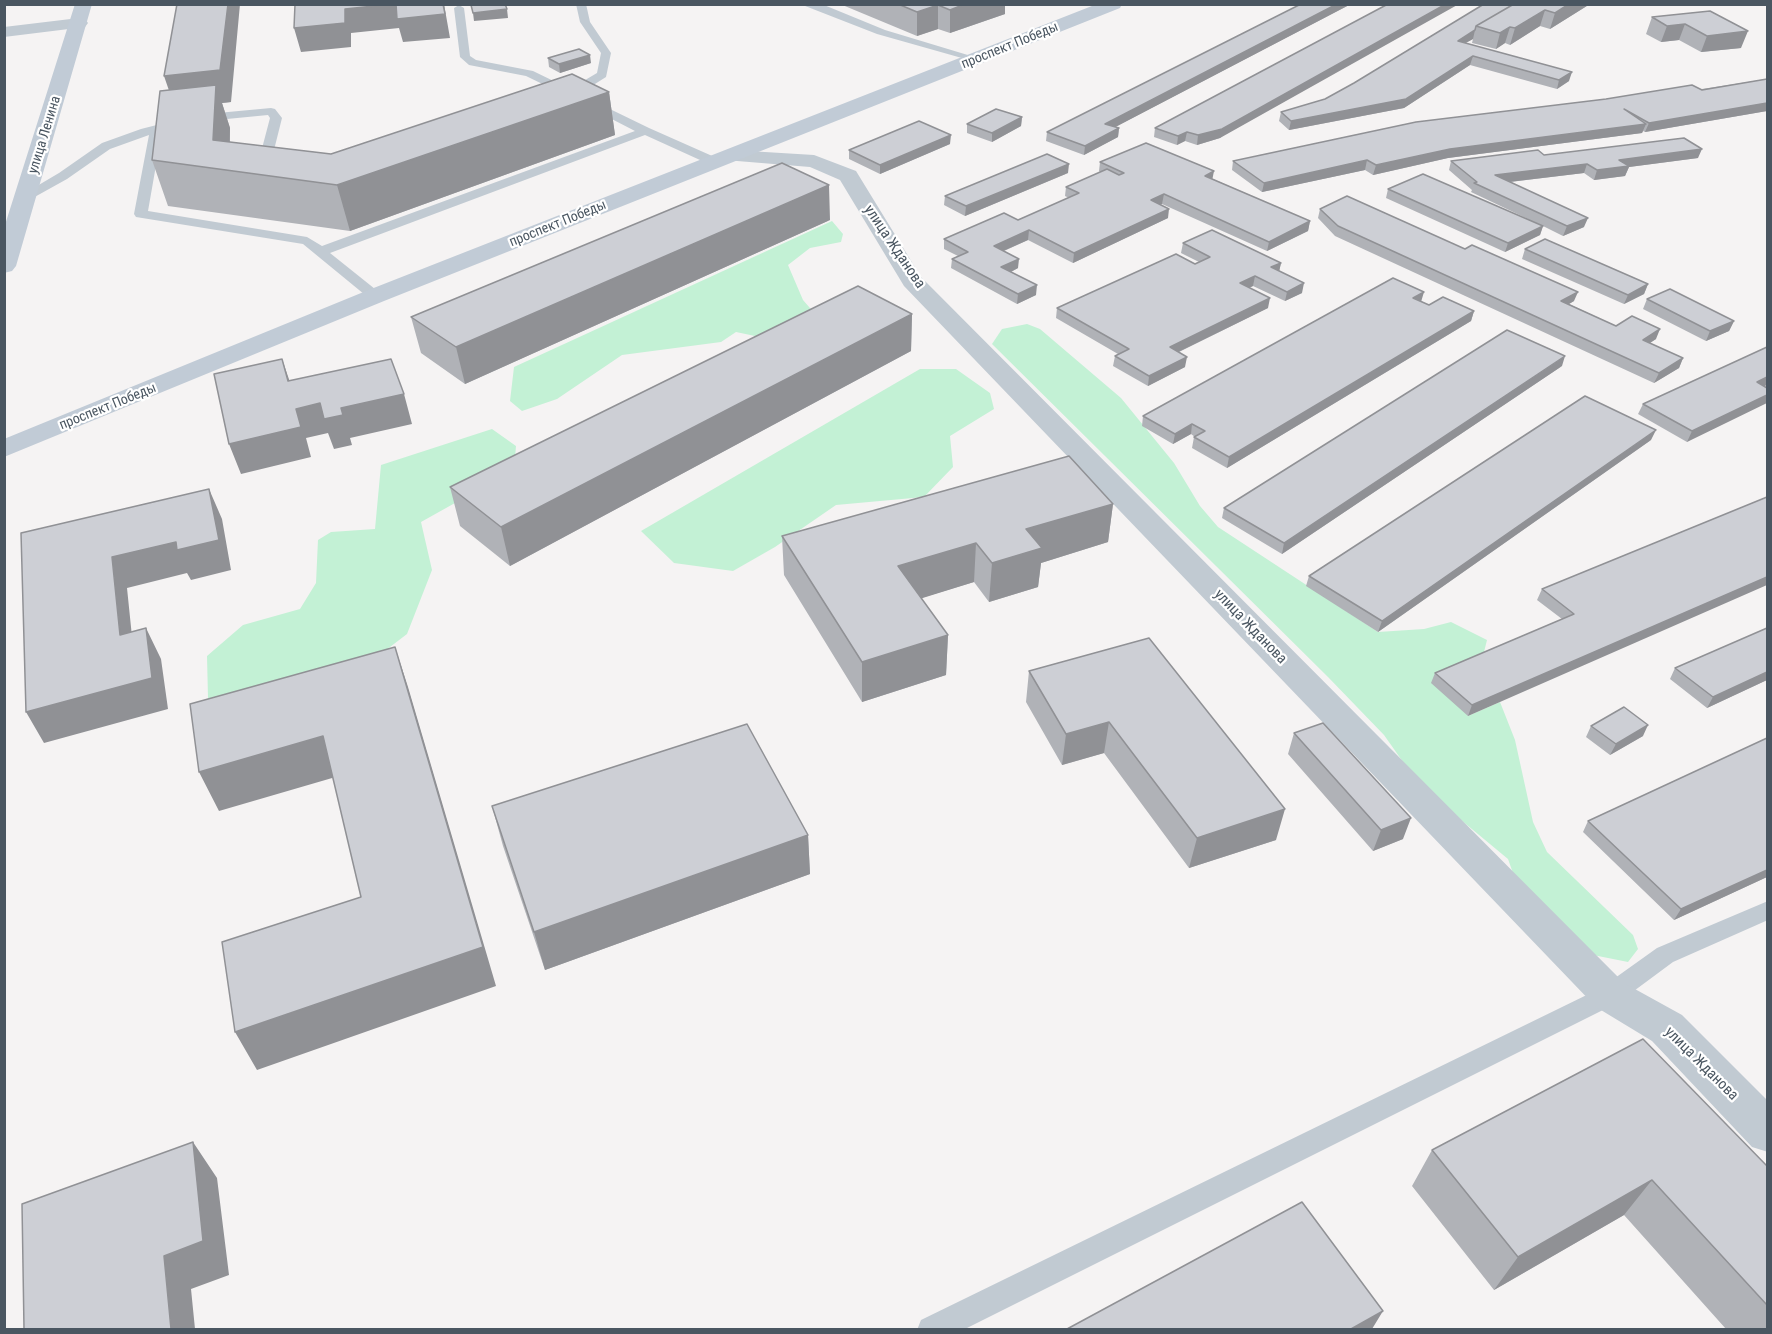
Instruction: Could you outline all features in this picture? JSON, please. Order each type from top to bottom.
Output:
[{"type":"street","name":"проспект Победы","points":[[4,449],[375,296],[1114,4]]},
{"type":"street","points":[[4,32],[82,14]]},
{"type":"street","name":"улица Ленина","points":[[4,266],[82,14]]},
{"type":"street","name":"улица Жданова","points":[[723,159],[814,161],[848,176],[912,281],[1610,995],[1667,1028],[1767,1132]]},
{"type":"lane","points":[[551,102],[574,94],[602,75],[606,53],[585,22],[581,4]]},
{"type":"lane","points":[[805,4],[820,7],[881,32],[976,59]]},
{"type":"lane","points":[[459,8],[465,57],[473,63],[502,66],[529,73],[645,131],[723,159]]},
{"type":"lane","points":[[26,196],[63,176],[106,146],[196,118],[271,111],[276,117],[266,156],[275,161],[287,162]]},
{"type":"lane","points":[[156,129],[141,214],[307,241],[375,296]]},
{"type":"lane","points":[[319,252],[645,131]]},
{"type":"lane","points":[[931,1329],[1610,995],[1665,955],[1767,910]]},
{"type":"green space","points":[[832,221],[843,234],[841,242],[810,248],[788,265],[803,300],[829,330],[739,362],[755,336],[736,332],[721,342],[622,355],[557,399],[522,411],[510,401],[514,367]]},
{"type":"green space","points":[[1027,324],[1040,329],[1121,398],[1174,463],[1200,506],[1218,527],[1378,632],[1424,629],[1451,622],[1487,640],[1468,716],[1500,702],[1515,740],[1533,822],[1547,852],[1633,935],[1638,949],[1628,962],[1593,955],[1519,890],[1508,859],[1420,786],[1384,735],[1328,677],[992,344],[1002,329]]},
{"type":"green space","points":[[920,369],[956,369],[990,393],[994,409],[950,436],[953,467],[924,497],[836,505],[775,547],[733,571],[674,563],[641,531]]},
{"type":"green space","points":[[492,429],[516,446],[514,470],[421,522],[432,570],[407,634],[356,673],[251,713],[208,698],[207,656],[243,625],[300,609],[316,583],[318,540],[331,532],[375,529],[381,465]]},
{"type":"building","points":[[177,4],[228,4],[220,70],[164,76]]},
{"type":"building","points":[[295,4],[393,4],[345,9],[345,23],[294,28]]},
{"type":"building","points":[[396,4],[443,4],[445,14],[397,19]]},
{"type":"building","points":[[505,4],[507,9],[473,13],[471,5]]},
{"type":"building","points":[[898,4],[965,4],[950,10],[938,5],[917,12]]},
{"type":"building","points":[[1301,4],[1337,4],[1105,124],[1119,128],[1085,146],[1047,132]]},
{"type":"building","points":[[1388,4],[1446,4],[1222,129],[1198,135],[1187,132],[1178,136],[1155,128]]},
{"type":"building","points":[[1484,4],[1514,4],[1476,26],[1475,30],[1458,41],[1572,72],[1559,80],[1473,56],[1406,99],[1291,121],[1281,112],[1325,99]]},
{"type":"building","points":[[1514,4],[1569,4],[1555,13],[1545,10],[1515,28],[1510,27],[1500,33],[1476,26]]},
{"type":"building","points":[[1710,11],[1748,31],[1707,36],[1685,24],[1667,26],[1652,17]]},
{"type":"building","points":[[579,49],[590,55],[559,64],[548,58]]},
{"type":"building","points":[[572,74],[609,92],[337,185],[152,160],[160,91],[216,85],[213,140],[331,154]]},
{"type":"building","points":[[1767,79],[1767,103],[1649,123],[1624,109],[1646,124],[1450,149],[1376,165],[1367,160],[1264,183],[1233,161],[1416,122],[1606,99],[1692,85],[1702,90]]},
{"type":"building","points":[[996,109],[1022,117],[992,133],[967,124]]},
{"type":"building","points":[[919,121],[951,135],[880,165],[849,150]]},
{"type":"building","points":[[1684,138],[1702,149],[1619,160],[1629,166],[1597,170],[1587,164],[1495,175],[1588,218],[1567,226],[1474,183],[1477,182],[1451,161],[1538,150],[1544,155]]},
{"type":"building","points":[[1146,143],[1214,171],[1205,176],[1310,221],[1269,242],[1164,194],[1151,200],[1169,209],[1074,253],[1029,230],[994,246],[1019,259],[1001,267],[1037,285],[1018,294],[952,259],[968,252],[944,239],[1004,213],[1018,220],[1079,193],[1066,187],[1107,169],[1119,175],[1124,173],[1100,162]]},
{"type":"building","points":[[1047,154],[1069,164],[966,206],[945,196]]},
{"type":"building","points":[[782,163],[829,185],[456,347],[411,317]]},
{"type":"building","points":[[1423,174],[1543,226],[1508,243],[1388,189]]},
{"type":"building","points":[[1347,196],[1465,249],[1472,245],[1578,292],[1561,301],[1616,326],[1632,316],[1660,329],[1643,340],[1683,358],[1659,373],[1338,226],[1320,209]]},
{"type":"building","points":[[1212,230],[1281,263],[1271,267],[1304,283],[1287,292],[1255,276],[1240,283],[1270,298],[1170,347],[1187,357],[1149,376],[1115,356],[1129,349],[1057,308],[1176,254],[1195,264],[1210,257],[1183,243]]},
{"type":"building","points":[[1545,239],[1648,284],[1628,295],[1525,249]]},
{"type":"building","points":[[1393,278],[1424,292],[1413,298],[1429,305],[1443,297],[1474,311],[1229,457],[1194,437],[1205,431],[1192,424],[1175,434],[1143,416]]},
{"type":"building","points":[[858,286],[912,314],[501,527],[450,487]]},
{"type":"building","points":[[1670,289],[1734,321],[1710,331],[1647,299]]},
{"type":"building","points":[[1507,330],[1565,356],[1284,543],[1224,508]]},
{"type":"building","points":[[1767,347],[1767,377],[1757,382],[1767,388],[1767,395],[1692,431],[1643,404]]},
{"type":"building","points":[[282,359],[288,381],[391,359],[404,394],[341,408],[343,415],[324,419],[320,403],[296,409],[301,427],[229,444],[214,374]]},
{"type":"building","points":[[1585,396],[1656,430],[1382,621],[1309,576]]},
{"type":"building","points":[[1069,456],[1113,504],[1026,529],[1042,548],[992,563],[976,543],[898,566],[948,635],[862,662],[782,536]]},
{"type":"building","points":[[209,489],[219,540],[177,550],[176,542],[112,557],[120,635],[146,628],[152,678],[26,712],[21,533]]},
{"type":"building","points":[[1767,497],[1767,577],[1472,705],[1435,673],[1574,614],[1542,589]]},
{"type":"building","points":[[1767,628],[1767,672],[1713,697],[1675,668]]},
{"type":"building","points":[[1149,638],[1285,809],[1197,838],[1109,722],[1066,734],[1029,671]]},
{"type":"building","points":[[395,647],[483,947],[235,1032],[222,942],[361,897],[323,736],[199,772],[190,704]]},
{"type":"building","points":[[1624,707],[1648,725],[1616,744],[1591,726]]},
{"type":"building","points":[[1323,723],[1411,818],[1381,830],[1294,733]]},
{"type":"building","points":[[747,724],[808,835],[534,932],[492,806]]},
{"type":"building","points":[[1767,738],[1767,870],[1681,909],[1588,821]]},
{"type":"building","points":[[1643,1039],[1767,1166],[1767,1305],[1652,1180],[1518,1257],[1432,1150]]},
{"type":"building","points":[[193,1142],[203,1241],[164,1256],[171,1329],[24,1329],[22,1204]]},
{"type":"building","points":[[1302,1202],[1383,1311],[1351,1329],[1067,1329]]}]
